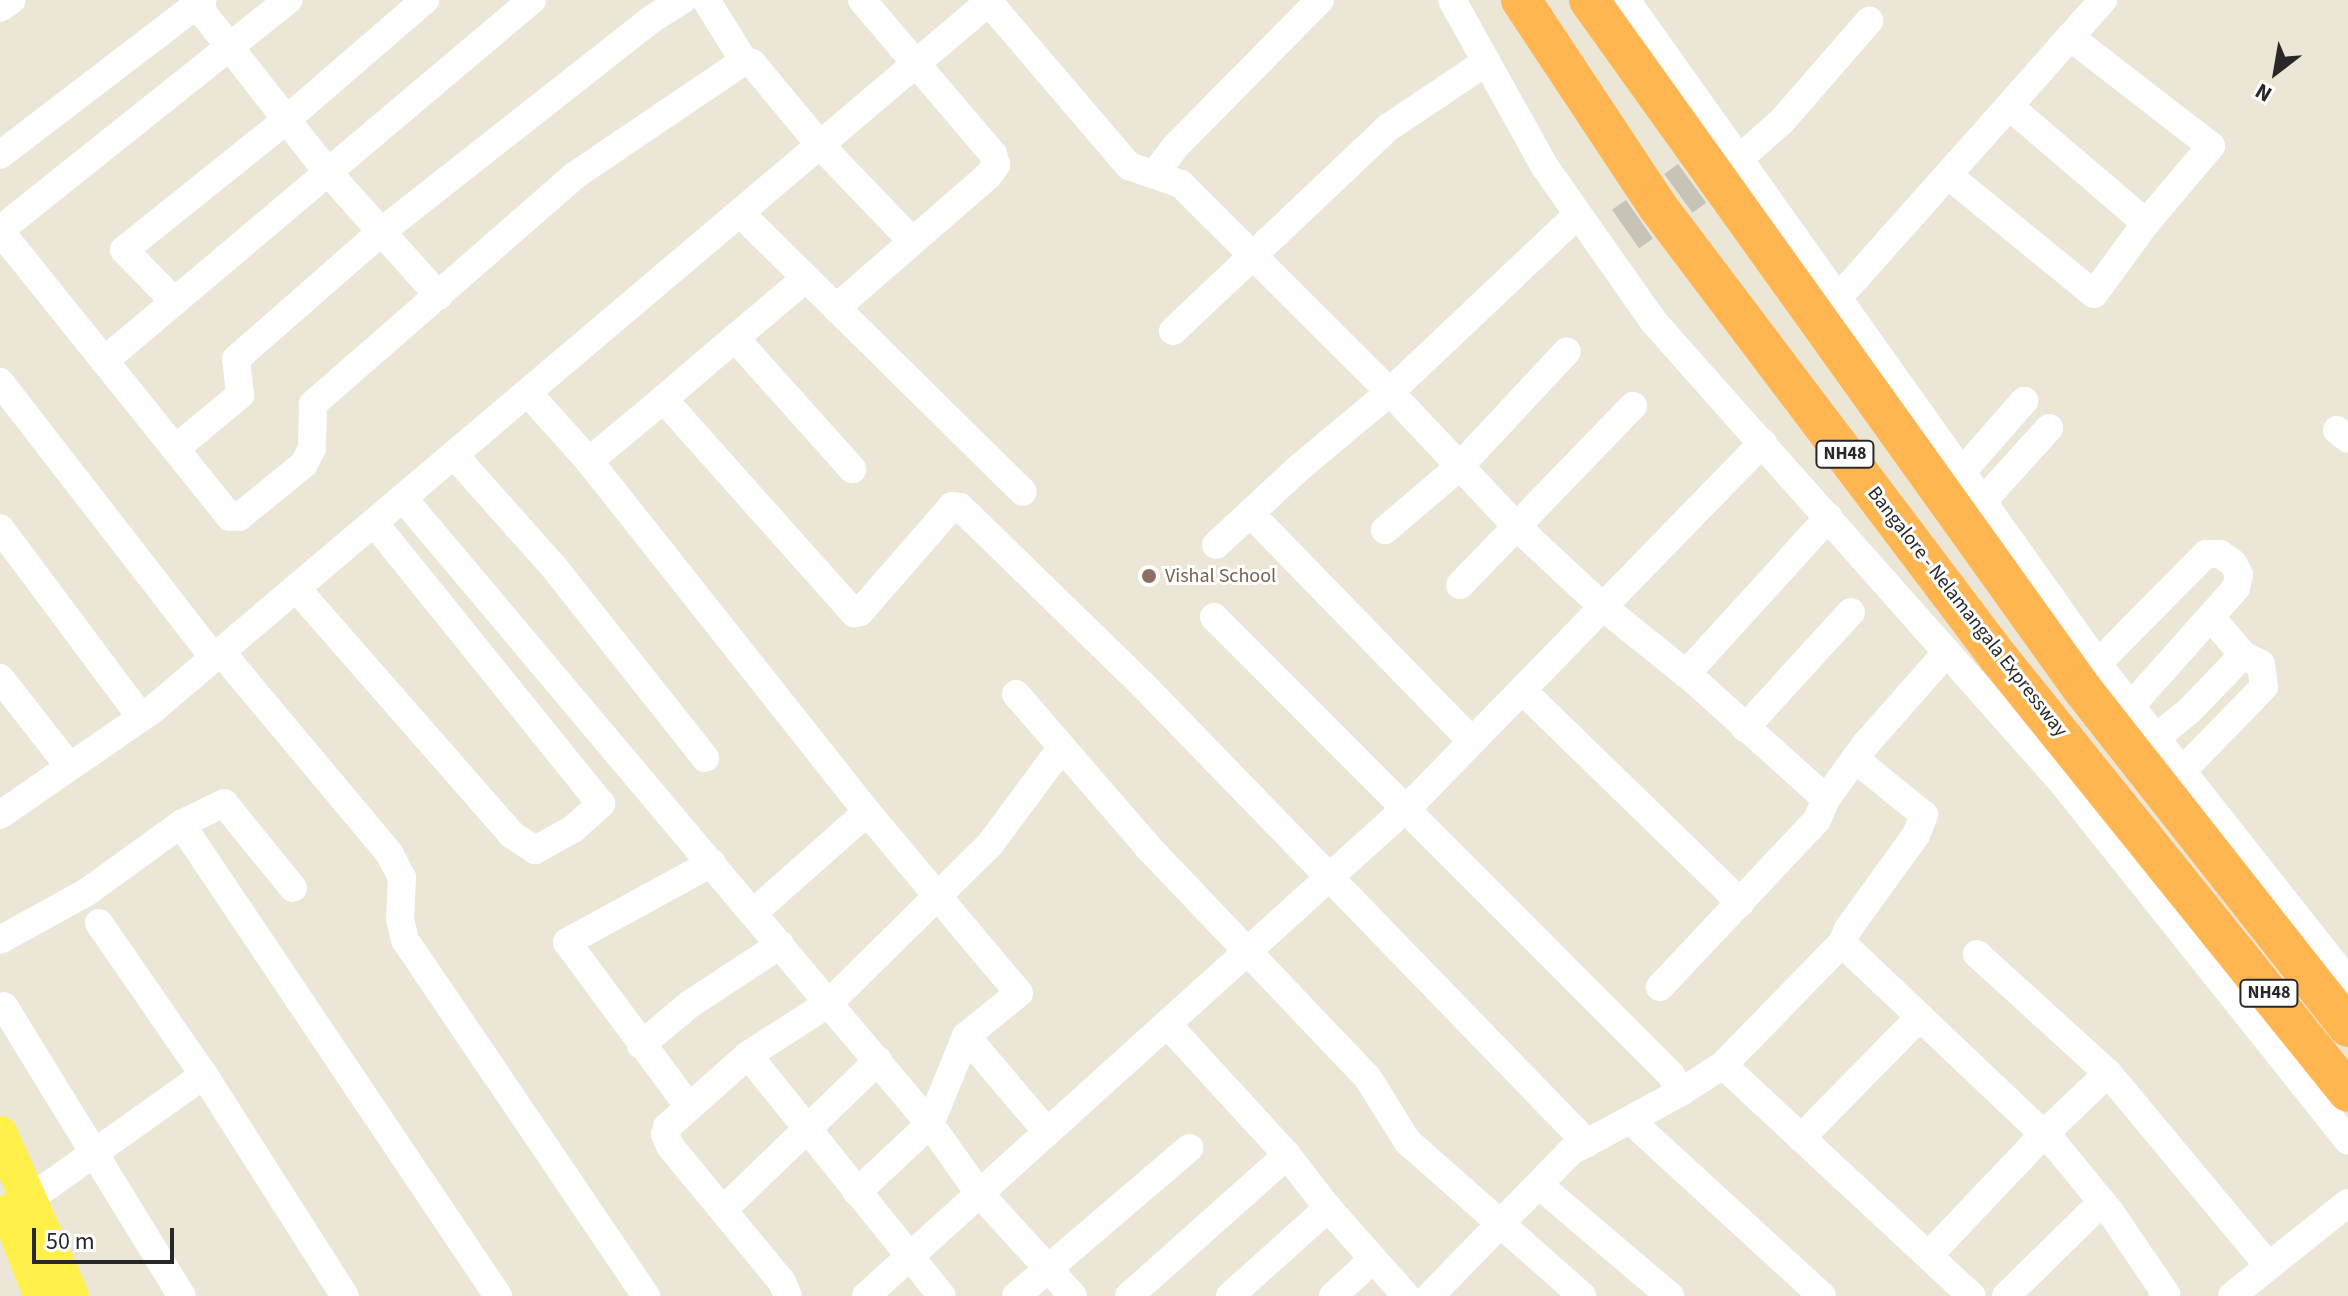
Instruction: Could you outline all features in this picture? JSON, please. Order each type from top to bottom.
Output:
[{"type":"highway","name":"Bangalore - Nelamangala Expressway","points":[[1521,0],[1658,207],[1979,631],[2348,1092]]},
{"type":"highway","name":"NH48","points":[[1589,0],[2073,678],[2348,1027]]},
{"type":"main road","points":[[0,1134],[9,1205],[42,1296]]},
{"type":"main road","points":[[9,1205],[71,1296]]},
{"type":"street","points":[[0,8],[12,0]]},
{"type":"street","points":[[288,0],[0,231],[230,517],[239,517],[304,464],[312,448],[313,404],[574,176],[744,61]]},
{"type":"street","points":[[174,301],[124,250],[286,120],[425,0]]},
{"type":"street","points":[[104,361],[326,170],[532,0]]},
{"type":"street","points":[[175,449],[240,395],[236,359],[381,232],[652,19],[683,0]]},
{"type":"street","points":[[706,0],[744,61],[752,63],[820,145],[911,240]]},
{"type":"street","points":[[836,308],[988,176],[996,165],[993,154],[862,0]]},
{"type":"street","points":[[1155,173],[1176,146],[1320,0]]},
{"type":"street","points":[[1452,0],[1576,216],[1654,322],[2061,781],[2348,1140]]},
{"type":"street","points":[[1626,0],[2098,663],[2182,771],[2344,967]]},
{"type":"street","points":[[1838,298],[2103,0]]},
{"type":"street","points":[[0,815],[141,717],[218,655],[989,1],[1129,166],[1181,184],[1390,392],[1517,527],[1603,607],[1686,674],[1826,799]]},
{"type":"street","points":[[0,155],[197,2],[326,170],[439,296]]},
{"type":"street","points":[[1739,159],[1782,121],[1869,21]]},
{"type":"street","points":[[1948,175],[2094,294],[2146,223],[2211,146],[2070,37]]},
{"type":"street","points":[[1173,331],[1389,127],[1486,62]]},
{"type":"street","points":[[2009,106],[2146,223]]},
{"type":"street","points":[[740,213],[1023,492]]},
{"type":"street","points":[[1216,545],[1390,392],[1576,216]]},
{"type":"street","points":[[589,461],[806,278]]},
{"type":"street","points":[[735,338],[852,469]]},
{"type":"street","points":[[1385,530],[1459,467],[1567,351]]},
{"type":"street","points":[[0,382],[218,655],[389,853],[402,877],[400,919],[405,940],[646,1296]]},
{"type":"street","points":[[528,393],[589,461],[867,812],[940,895],[1019,993],[966,1036],[930,1124],[857,1192]]},
{"type":"street","points":[[1961,473],[2024,401]]},
{"type":"street","points":[[660,402],[666,402],[854,613],[860,612],[952,506],[960,507],[1143,685],[1587,1143]]},
{"type":"street","points":[[1460,585],[1633,406]]},
{"type":"street","points":[[1982,502],[2049,428]]},
{"type":"street","points":[[866,1296],[1404,809],[1763,442]]},
{"type":"street","points":[[454,455],[553,566],[705,758]]},
{"type":"street","points":[[403,498],[878,1061],[930,1124],[979,1193],[1073,1296]]},
{"type":"street","points":[[1250,513],[1472,741]]},
{"type":"street","points":[[1686,674],[1829,517]]},
{"type":"street","points":[[296,588],[511,834],[535,850],[573,829],[601,804],[374,523]]},
{"type":"street","points":[[0,528],[141,717]]},
{"type":"street","points":[[2098,663],[2206,554],[2220,554],[2233,563],[2239,575],[2236,588],[2131,706]]},
{"type":"street","points":[[1745,728],[1851,612]]},
{"type":"street","points":[[1214,617],[1671,1075],[1681,1092]]},
{"type":"street","points":[[2182,771],[2264,687],[2261,664],[2243,655],[2211,617]]},
{"type":"street","points":[[1660,987],[1817,820],[1826,799],[1855,759],[1946,653]]},
{"type":"street","points":[[2156,738],[2190,710],[2243,655]]},
{"type":"street","points":[[0,678],[69,766]]},
{"type":"street","points":[[1522,690],[1741,903]]},
{"type":"street","points":[[1016,694],[1246,952],[1368,1078],[1407,1141],[1582,1296]]},
{"type":"street","points":[[788,1296],[782,1282],[678,1157],[665,1134],[667,1127],[748,1055],[829,1003],[991,843],[1062,747]]},
{"type":"street","points":[[1430,1296],[1570,1152],[1681,1092],[1723,1065],[1842,943],[1848,929],[1916,835],[1924,815],[1855,759]]},
{"type":"street","points":[[0,940],[87,892],[181,824],[224,803],[293,888]]},
{"type":"street","points":[[753,913],[867,812]]},
{"type":"street","points":[[181,824],[498,1296]]},
{"type":"street","points":[[689,1107],[567,942],[712,863]]},
{"type":"street","points":[[99,923],[204,1075],[345,1296]]},
{"type":"street","points":[[1842,943],[2044,1134],[2102,1202],[2166,1295]]},
{"type":"street","points":[[641,1045],[690,1004],[780,945]]},
{"type":"street","points":[[1977,954],[2108,1073],[2269,1266]]},
{"type":"street","points":[[4,1006],[93,1156],[182,1296]]},
{"type":"street","points":[[1801,1138],[1920,1017]]},
{"type":"street","points":[[1167,1024],[1287,1155],[1328,1208],[1406,1296]]},
{"type":"street","points":[[966,1036],[1047,1132]]},
{"type":"street","points":[[748,1055],[908,1258],[942,1296]]},
{"type":"street","points":[[724,1209],[810,1130],[878,1061]]},
{"type":"street","points":[[1723,1065],[1972,1296]]},
{"type":"street","points":[[1930,1254],[2044,1134],[2108,1073]]},
{"type":"street","points":[[9,1205],[93,1156],[204,1075]]},
{"type":"street","points":[[1630,1120],[1822,1296]]},
{"type":"street","points":[[1016,1296],[1189,1148]]},
{"type":"street","points":[[1129,1296],[1287,1155]]},
{"type":"street","points":[[1539,1185],[1670,1296]]},
{"type":"street","points":[[2006,1296],[2102,1202]]},
{"type":"street","points":[[2243,1292],[2269,1266],[2348,1203]]},
{"type":"street","points":[[1230,1296],[1328,1208]]},
{"type":"street","points":[[1333,1296],[1372,1260]]},
{"type":"building","points":[[1678,164],[1706,203],[1692,213],[1664,174]]},
{"type":"building","points":[[1626,200],[1653,239],[1639,248],[1612,210]]},
{"type":"place","name":"Vishal School","points":[[1149,576]]}]
